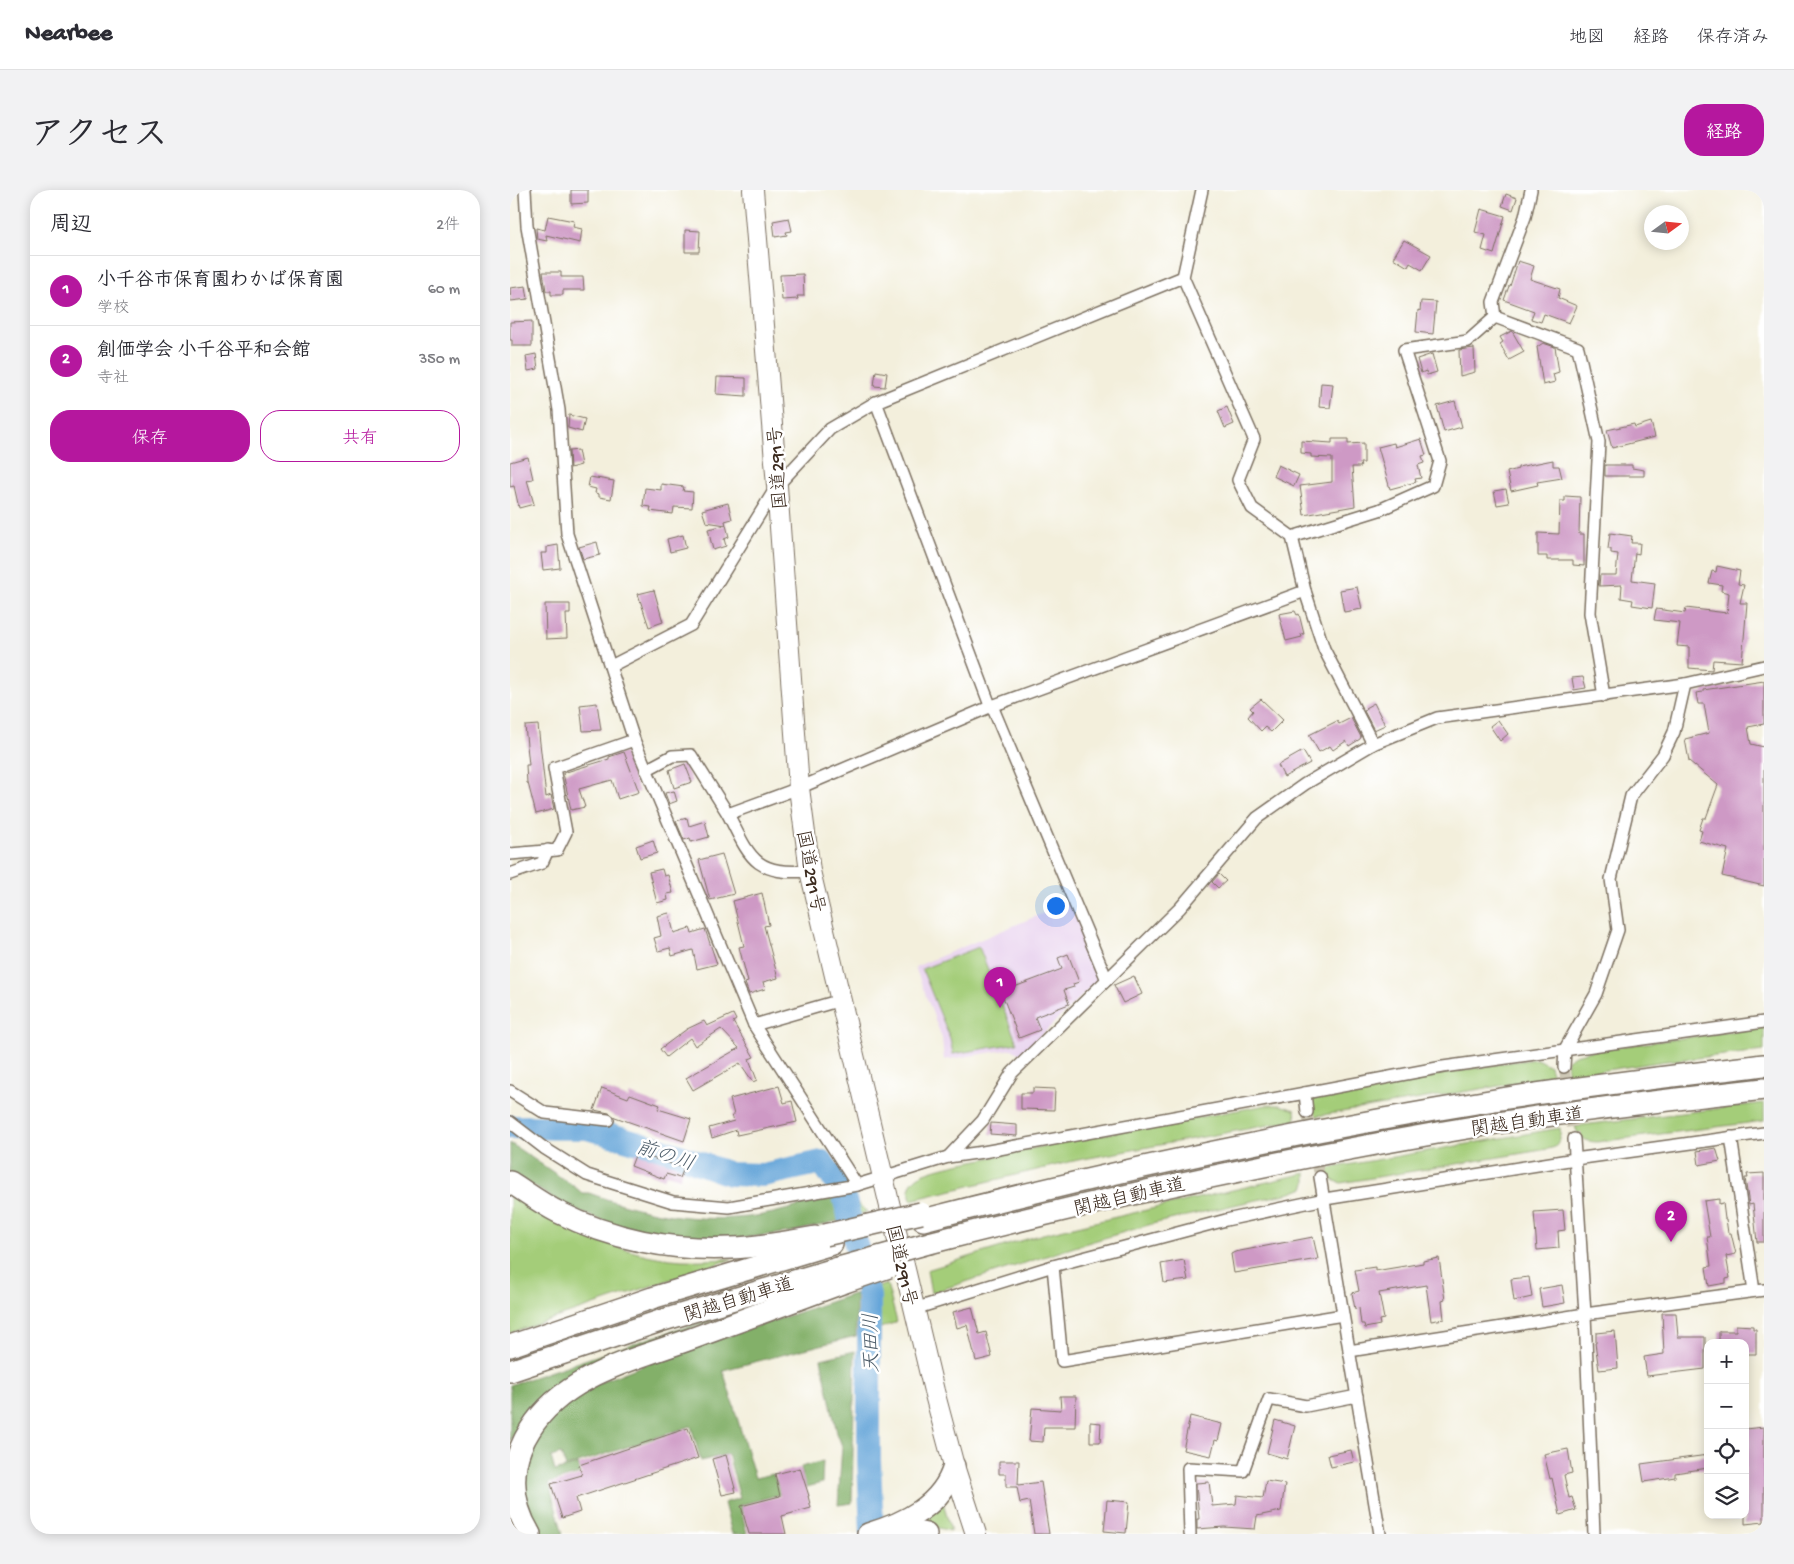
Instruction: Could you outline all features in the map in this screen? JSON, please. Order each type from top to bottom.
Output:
[{"type":"highway","name":"国道291号","points":[[753,190],[799,788],[810,871],[914,1309],[954,1466],[976,1534]]},
{"type":"highway","name":"関越自動車道","points":[[510,1346],[829,1239],[1132,1168],[1239,1146],[1495,1100],[1764,1065]]},
{"type":"highway","name":"関越自動車道","points":[[510,1370],[670,1318],[842,1275],[930,1248],[1136,1193],[1337,1151],[1499,1123],[1649,1102],[1764,1089]]},
{"type":"highway","points":[[510,1182],[557,1212],[578,1222],[617,1235],[651,1243],[703,1248],[732,1248],[829,1239]]},
{"type":"highway","points":[[530,1534],[520,1517],[516,1498],[514,1478],[517,1457],[534,1423],[548,1406],[562,1394],[579,1383],[621,1364],[842,1275]]},
{"type":"highway","points":[[872,1533],[905,1520],[929,1504],[946,1487],[954,1466]]},
{"type":"highway","points":[[872,1533],[899,1530],[926,1534]]},
{"type":"street","points":[[525,190],[527,226],[560,410],[568,534],[634,740],[754,1024],[857,1185]]},
{"type":"street","points":[[1202,190],[1183,277],[1254,439],[1238,480],[1252,508],[1292,537],[1305,591],[1324,649],[1373,744]]},
{"type":"street","points":[[1495,317],[1493,302],[1525,216],[1531,190]]},
{"type":"street","points":[[611,666],[691,625],[777,486],[830,429],[876,402],[1183,277]]},
{"type":"street","points":[[1292,537],[1379,510],[1434,486],[1440,461],[1404,350],[1468,341],[1495,317]]},
{"type":"street","points":[[1495,317],[1578,348],[1599,442],[1590,613],[1604,696]]},
{"type":"street","points":[[876,402],[992,707],[1108,980]]},
{"type":"street","points":[[728,814],[799,788],[992,707],[1305,591]]},
{"type":"street","points":[[948,1157],[983,1120],[1012,1073],[1180,908],[1257,818],[1305,784],[1373,744],[1437,718],[1685,684],[1764,666]]},
{"type":"street","points":[[1564,1067],[1565,1049],[1596,994],[1618,930],[1611,879],[1631,796],[1663,755],[1674,732],[1685,684]]},
{"type":"street","points":[[510,854],[557,850],[566,832],[554,768],[634,740]]},
{"type":"street","points":[[646,770],[672,756],[691,755],[728,814],[746,851],[764,867],[789,872],[810,871]]},
{"type":"street","points":[[510,874],[542,863],[548,850]]},
{"type":"street","points":[[754,1024],[841,1000]]},
{"type":"street","points":[[510,1122],[544,1148],[588,1175],[673,1202],[729,1207],[857,1185],[948,1157],[1443,1067],[1764,1022]]},
{"type":"street","points":[[510,1091],[545,1113],[608,1120]]},
{"type":"street","points":[[1305,1093],[1308,1112]]},
{"type":"street","points":[[914,1309],[1053,1266],[1226,1220],[1324,1199],[1575,1159],[1764,1133]]},
{"type":"street","points":[[1349,1351],[1585,1314],[1759,1290],[1731,1137]]},
{"type":"street","points":[[1574,1139],[1585,1314],[1594,1534]]},
{"type":"street","points":[[1320,1177],[1380,1534]]},
{"type":"street","points":[[1053,1266],[1062,1361],[1344,1315]]},
{"type":"street","points":[[1190,1534],[1188,1468],[1243,1471],[1268,1399],[1306,1406],[1357,1396]]},
{"type":"shaded area","points":[[1070,902],[1100,978],[1021,1055],[1012,1049],[944,1060],[942,1038],[915,967]]},
{"type":"green space","points":[[979,947],[1017,1043],[953,1054],[950,1038],[922,969]]},
{"type":"green space","points":[[1764,1027],[1764,1051],[1666,1061],[1567,1076],[1567,1060],[1575,1055],[1594,1050]]},
{"type":"green space","points":[[1537,1059],[1550,1066],[1553,1077],[1311,1117],[1311,1103],[1315,1098],[1323,1095],[1510,1062]]},
{"type":"green space","points":[[1764,1103],[1764,1121],[1597,1142],[1583,1138],[1575,1126]]},
{"type":"green space","points":[[1267,1105],[1280,1105],[1295,1110],[1296,1120],[1078,1160],[911,1200],[910,1189],[913,1181],[920,1175],[937,1169],[1089,1137]]},
{"type":"green space","points":[[1560,1128],[1559,1140],[1555,1147],[1548,1149],[1341,1183],[1326,1178],[1324,1169]]},
{"type":"green space","points":[[510,1143],[582,1193],[589,1193],[634,1207],[680,1216],[703,1218],[749,1217],[773,1213],[833,1196],[839,1207],[842,1220],[792,1232],[717,1241],[633,1232],[570,1208],[510,1172]]},
{"type":"green space","points":[[1306,1173],[1304,1188],[1291,1193],[1152,1224],[931,1293],[927,1270],[1043,1234]]},
{"type":"green space","points":[[510,1192],[550,1216],[592,1237],[636,1252],[682,1260],[732,1259],[510,1333]]},
{"type":"green space","points":[[845,1194],[848,1194],[867,1212],[853,1216],[851,1210],[857,1205],[853,1201],[849,1204]]},
{"type":"green space","points":[[887,1284],[897,1322],[872,1331],[872,1289]]},
{"type":"green space","points":[[856,1293],[856,1336],[723,1370],[755,1478],[773,1474],[776,1482],[803,1475],[801,1467],[823,1461],[822,1483],[740,1505],[747,1534],[732,1534],[724,1503],[740,1498],[728,1454],[701,1461],[691,1426],[566,1467],[561,1454],[551,1457],[555,1471],[578,1464],[580,1474],[549,1483],[563,1534],[541,1534],[536,1529],[528,1514],[523,1469],[539,1432],[556,1412],[598,1383],[646,1364]]},
{"type":"green space","points":[[727,1315],[619,1355],[565,1380],[536,1405],[510,1441],[510,1385],[653,1337]]},
{"type":"green space","points":[[855,1351],[852,1503],[838,1505],[842,1446],[837,1433],[821,1359]]},
{"type":"green space","points":[[943,1502],[951,1531],[918,1523]]},
{"type":"building","points":[[571,190],[588,190],[588,203],[571,204]]},
{"type":"building","points":[[1506,194],[1517,198],[1513,210],[1502,206]]},
{"type":"building","points":[[1481,209],[1505,216],[1494,254],[1482,250],[1486,235],[1475,232]]},
{"type":"building","points":[[548,216],[574,221],[573,227],[582,229],[580,243],[546,235],[547,241],[537,239],[536,228],[545,230]]},
{"type":"building","points":[[789,218],[792,231],[786,232],[787,235],[775,237],[773,221]]},
{"type":"building","points":[[685,230],[700,231],[699,252],[685,252]]},
{"type":"building","points":[[1404,240],[1431,255],[1422,270],[1410,263],[1408,267],[1393,258]]},
{"type":"building","points":[[1518,261],[1534,266],[1530,279],[1560,289],[1558,298],[1577,306],[1569,323],[1544,314],[1541,322],[1531,319],[1534,311],[1504,300]]},
{"type":"building","points":[[543,272],[561,272],[561,277],[583,277],[584,290],[563,290],[563,295],[551,295],[551,291],[546,291]]},
{"type":"building","points":[[803,274],[804,296],[797,296],[798,299],[782,300],[780,275]]},
{"type":"building","points":[[526,286],[528,299],[511,301],[510,288]]},
{"type":"building","points":[[1421,301],[1436,302],[1433,334],[1416,332],[1418,310],[1420,311]]},
{"type":"building","points":[[532,321],[532,346],[512,346],[510,322]]},
{"type":"building","points":[[1512,331],[1524,352],[1509,360],[1500,344],[1503,342],[1500,337]]},
{"type":"building","points":[[1543,343],[1555,347],[1559,372],[1553,374],[1555,382],[1543,385],[1537,347]]},
{"type":"building","points":[[1474,348],[1475,372],[1460,376],[1459,350]]},
{"type":"building","points":[[536,354],[538,369],[528,371],[526,356]]},
{"type":"building","points":[[1432,354],[1437,372],[1427,375],[1426,371],[1421,373],[1417,359]]},
{"type":"building","points":[[876,371],[887,373],[885,387],[874,386]]},
{"type":"building","points":[[717,377],[746,378],[746,396],[716,394]]},
{"type":"building","points":[[1321,383],[1333,384],[1330,408],[1319,407]]},
{"type":"building","points":[[1455,401],[1462,427],[1444,432],[1437,406]]},
{"type":"building","points":[[1227,407],[1234,424],[1225,428],[1218,411]]},
{"type":"building","points":[[569,415],[585,419],[582,432],[568,428]]},
{"type":"building","points":[[1651,422],[1655,437],[1612,448],[1607,430],[1634,424],[1635,427]]},
{"type":"building","points":[[1332,439],[1348,439],[1348,444],[1364,443],[1364,463],[1360,463],[1361,467],[1352,467],[1355,506],[1304,515],[1300,486],[1332,482],[1332,458],[1311,457],[1311,454],[1301,453],[1301,441],[1332,443]]},
{"type":"building","points":[[1421,439],[1426,455],[1422,456],[1424,463],[1418,465],[1421,478],[1415,479],[1416,482],[1390,489],[1378,447],[1394,443],[1395,447]]},
{"type":"building","points":[[578,450],[581,465],[570,468],[569,451]]},
{"type":"building","points":[[528,457],[533,479],[527,480],[534,504],[519,508],[514,486],[510,487],[510,462]]},
{"type":"building","points":[[1553,460],[1553,466],[1559,466],[1562,478],[1537,482],[1538,485],[1511,491],[1507,472],[1518,469],[1518,467]]},
{"type":"building","points":[[1278,465],[1299,475],[1294,486],[1273,476]]},
{"type":"building","points":[[1605,465],[1632,465],[1632,468],[1644,470],[1644,476],[1605,476]]},
{"type":"building","points":[[590,477],[614,481],[611,499],[599,497],[599,494],[595,493],[596,489],[588,487]]},
{"type":"building","points":[[661,484],[684,487],[683,491],[693,492],[692,508],[674,507],[673,514],[650,511],[651,507],[643,506],[645,488],[661,490]]},
{"type":"building","points":[[1506,489],[1509,503],[1497,505],[1494,491]]},
{"type":"building","points":[[1565,496],[1580,497],[1579,534],[1584,534],[1584,566],[1573,565],[1573,560],[1547,560],[1547,556],[1538,556],[1538,533],[1559,534],[1560,501],[1565,501]]},
{"type":"building","points":[[728,503],[732,519],[725,521],[726,525],[706,522],[702,510]]},
{"type":"building","points":[[726,525],[729,537],[724,539],[726,546],[713,550],[708,529]]},
{"type":"building","points":[[1610,533],[1632,536],[1631,543],[1640,543],[1639,554],[1635,553],[1632,580],[1655,583],[1652,608],[1632,605],[1633,600],[1621,598],[1622,585],[1599,586],[1600,575],[1616,575],[1618,554],[1611,553],[1611,549],[1608,549]]},
{"type":"building","points":[[683,535],[686,548],[670,552],[667,539]]},
{"type":"building","points":[[597,542],[600,555],[583,559],[579,547]]},
{"type":"building","points":[[558,545],[560,568],[543,570],[541,553],[547,553],[547,547]]},
{"type":"building","points":[[1717,566],[1740,571],[1738,584],[1744,585],[1740,603],[1747,603],[1742,662],[1713,660],[1712,670],[1689,668],[1689,647],[1677,646],[1680,623],[1654,620],[1656,609],[1685,613],[1686,608],[1727,613],[1729,593],[1721,591],[1722,585],[1709,583],[1712,571],[1716,572]]},
{"type":"building","points":[[1357,587],[1362,609],[1344,612],[1340,590]]},
{"type":"building","points":[[654,590],[663,622],[649,627],[638,594]]},
{"type":"building","points":[[545,604],[570,604],[570,614],[566,614],[567,638],[546,639]]},
{"type":"building","points":[[1295,611],[1297,615],[1299,614],[1304,634],[1301,634],[1302,637],[1286,641],[1279,614]]},
{"type":"building","points":[[1583,677],[1586,688],[1574,690],[1572,678]]},
{"type":"building","points":[[1764,681],[1764,724],[1748,727],[1751,744],[1764,747],[1764,886],[1722,876],[1728,849],[1699,841],[1702,831],[1699,830],[1703,818],[1706,818],[1718,785],[1689,761],[1685,739],[1709,733],[1704,704],[1698,704],[1696,693],[1703,692],[1703,690]]},
{"type":"building","points":[[1261,699],[1283,720],[1271,732],[1265,727],[1261,731],[1248,717],[1253,711],[1250,708]]},
{"type":"building","points":[[597,703],[601,730],[583,731],[580,705]]},
{"type":"building","points":[[1374,703],[1385,725],[1374,730],[1364,711],[1366,710],[1365,708]]},
{"type":"building","points":[[1351,718],[1361,737],[1360,739],[1349,746],[1346,741],[1333,750],[1330,746],[1319,752],[1309,735],[1337,721],[1339,724]]},
{"type":"building","points":[[1498,720],[1508,734],[1500,741],[1490,726]]},
{"type":"building","points":[[538,725],[546,797],[551,795],[554,809],[536,814],[527,783],[526,765],[529,765],[525,726]]},
{"type":"building","points":[[1303,751],[1310,763],[1284,777],[1278,765]]},
{"type":"building","points":[[624,752],[639,792],[618,799],[612,780],[579,789],[585,807],[571,810],[563,773],[609,759],[609,757]]},
{"type":"building","points":[[685,764],[692,782],[674,788],[669,770]]},
{"type":"building","points":[[674,791],[677,801],[669,804],[665,793]]},
{"type":"building","points":[[687,818],[689,826],[705,821],[709,837],[691,842],[690,838],[684,840],[676,821]]},
{"type":"building","points":[[653,840],[657,853],[640,858],[636,846]]},
{"type":"building","points":[[722,854],[734,894],[710,900],[699,860]]},
{"type":"building","points":[[662,869],[664,876],[668,875],[673,893],[667,894],[668,900],[657,903],[649,872]]},
{"type":"building","points":[[1219,874],[1226,881],[1218,888],[1212,882]]},
{"type":"building","points":[[762,893],[769,925],[764,926],[778,978],[763,982],[765,989],[749,994],[745,983],[748,982],[739,947],[744,946],[733,901]]},
{"type":"building","points":[[669,913],[674,933],[690,928],[692,933],[705,929],[717,964],[697,969],[693,950],[672,956],[670,948],[658,951],[654,938],[661,936],[657,916]]},
{"type":"building","points":[[1068,954],[1079,982],[1073,984],[1074,987],[1064,990],[1069,1004],[1035,1017],[1040,1030],[1019,1038],[1001,992],[1062,969],[1058,958]]},
{"type":"building","points":[[1134,976],[1142,994],[1123,1003],[1114,985]]},
{"type":"building","points":[[733,1014],[736,1020],[733,1022],[754,1057],[749,1059],[757,1080],[753,1082],[740,1063],[693,1090],[686,1078],[739,1048],[721,1029],[695,1046],[690,1038],[666,1057],[660,1049],[687,1029],[704,1021],[707,1026]]},
{"type":"building","points":[[779,1086],[784,1103],[792,1101],[797,1122],[737,1135],[736,1130],[712,1138],[709,1128],[734,1121],[730,1099]]},
{"type":"building","points":[[602,1088],[628,1098],[630,1094],[660,1105],[658,1109],[691,1119],[684,1141],[615,1117],[609,1113],[594,1110]]},
{"type":"building","points":[[1033,1088],[1055,1089],[1054,1110],[1021,1109],[1021,1093],[1033,1093]]},
{"type":"building","points":[[991,1123],[1017,1125],[1017,1136],[990,1134]]},
{"type":"building","points":[[1716,1148],[1720,1161],[1699,1165],[1697,1151]]},
{"type":"building","points":[[636,1153],[684,1168],[680,1178],[666,1174],[664,1179],[631,1166]]},
{"type":"building","points":[[1764,1173],[1764,1242],[1757,1242],[1753,1204],[1749,1205],[1745,1178],[1748,1178],[1747,1174]]},
{"type":"building","points":[[1719,1199],[1719,1204],[1723,1203],[1728,1233],[1731,1233],[1736,1254],[1726,1256],[1730,1278],[1726,1279],[1726,1283],[1709,1286],[1706,1267],[1711,1266],[1707,1237],[1710,1237],[1704,1201]]},
{"type":"building","points":[[1563,1210],[1565,1230],[1558,1231],[1559,1248],[1537,1250],[1534,1212]]},
{"type":"building","points":[[1313,1237],[1318,1259],[1234,1273],[1231,1254],[1235,1252]]},
{"type":"building","points":[[1439,1258],[1445,1300],[1442,1301],[1444,1319],[1431,1321],[1426,1285],[1379,1293],[1384,1319],[1379,1320],[1380,1325],[1365,1328],[1364,1324],[1361,1324],[1359,1308],[1355,1309],[1352,1293],[1359,1291],[1355,1270],[1375,1267],[1375,1271],[1423,1263],[1423,1261]]},
{"type":"building","points":[[1184,1260],[1188,1280],[1164,1283],[1161,1264]]},
{"type":"building","points":[[1529,1277],[1532,1297],[1514,1301],[1511,1279]]},
{"type":"building","points":[[1562,1285],[1565,1303],[1542,1307],[1539,1289]]},
{"type":"building","points":[[972,1307],[979,1334],[986,1332],[992,1357],[976,1361],[967,1325],[957,1328],[953,1312]]},
{"type":"building","points":[[1662,1313],[1676,1313],[1678,1337],[1705,1337],[1704,1369],[1647,1376],[1644,1357],[1664,1354]]},
{"type":"building","points":[[1736,1325],[1753,1326],[1753,1329],[1756,1329],[1756,1354],[1749,1354],[1749,1339],[1719,1339],[1719,1331],[1736,1331]]},
{"type":"building","points":[[1615,1331],[1618,1368],[1599,1370],[1595,1343],[1596,1333]]},
{"type":"building","points":[[1060,1396],[1076,1396],[1075,1427],[1044,1427],[1043,1442],[1029,1441],[1032,1408],[1061,1410]]},
{"type":"building","points":[[1190,1416],[1222,1424],[1218,1441],[1215,1440],[1211,1456],[1183,1450]]},
{"type":"building","points":[[1275,1420],[1295,1426],[1287,1459],[1267,1453]]},
{"type":"building","points":[[1090,1422],[1101,1423],[1100,1442],[1090,1442]]},
{"type":"building","points":[[1764,1427],[1764,1522],[1745,1524],[1745,1519],[1749,1519],[1749,1429]]},
{"type":"building","points":[[688,1428],[698,1458],[576,1498],[580,1512],[562,1518],[551,1484],[582,1475],[579,1465]]},
{"type":"building","points":[[1568,1449],[1572,1473],[1564,1475],[1569,1498],[1572,1497],[1576,1510],[1560,1515],[1552,1478],[1550,1479],[1544,1454]]},
{"type":"building","points":[[1351,1450],[1354,1462],[1331,1467],[1328,1455]]},
{"type":"building","points":[[726,1455],[736,1492],[722,1495],[712,1459]]},
{"type":"building","points":[[1704,1456],[1704,1469],[1675,1473],[1675,1477],[1644,1482],[1641,1464]]},
{"type":"building","points":[[999,1461],[1019,1461],[1018,1485],[1041,1482],[1049,1534],[1034,1534],[1029,1501],[1020,1503],[1017,1487],[1006,1487],[1006,1474],[999,1474]]},
{"type":"building","points":[[800,1468],[811,1508],[782,1516],[786,1534],[749,1534],[741,1506],[780,1496],[775,1474]]},
{"type":"building","points":[[1266,1481],[1285,1484],[1281,1511],[1257,1516],[1255,1529],[1224,1527],[1197,1529],[1197,1519],[1199,1519],[1196,1483],[1209,1482],[1212,1506],[1236,1504],[1237,1495],[1263,1498]]},
{"type":"building","points":[[1107,1500],[1129,1502],[1126,1533],[1104,1531]]},
{"type":"waterway","name":"天田川","points":[[510,1127],[587,1128],[663,1150],[730,1174],[763,1175],[822,1162],[843,1192],[869,1296],[869,1460],[872,1534]]},
{"type":"tunnel","points":[[1564,1067],[1574,1139]]},
{"type":"tunnel","points":[[1307,1112],[1320,1177]]},
{"type":"place","name":"小千谷市保育園わかば保育園","points":[[1000,1008]]},
{"type":"place","name":"創価学会 小千谷平和会館","points":[[1671,1242]]},
{"type":"water label","name":"前の川","points":[[666,1154]]}]
